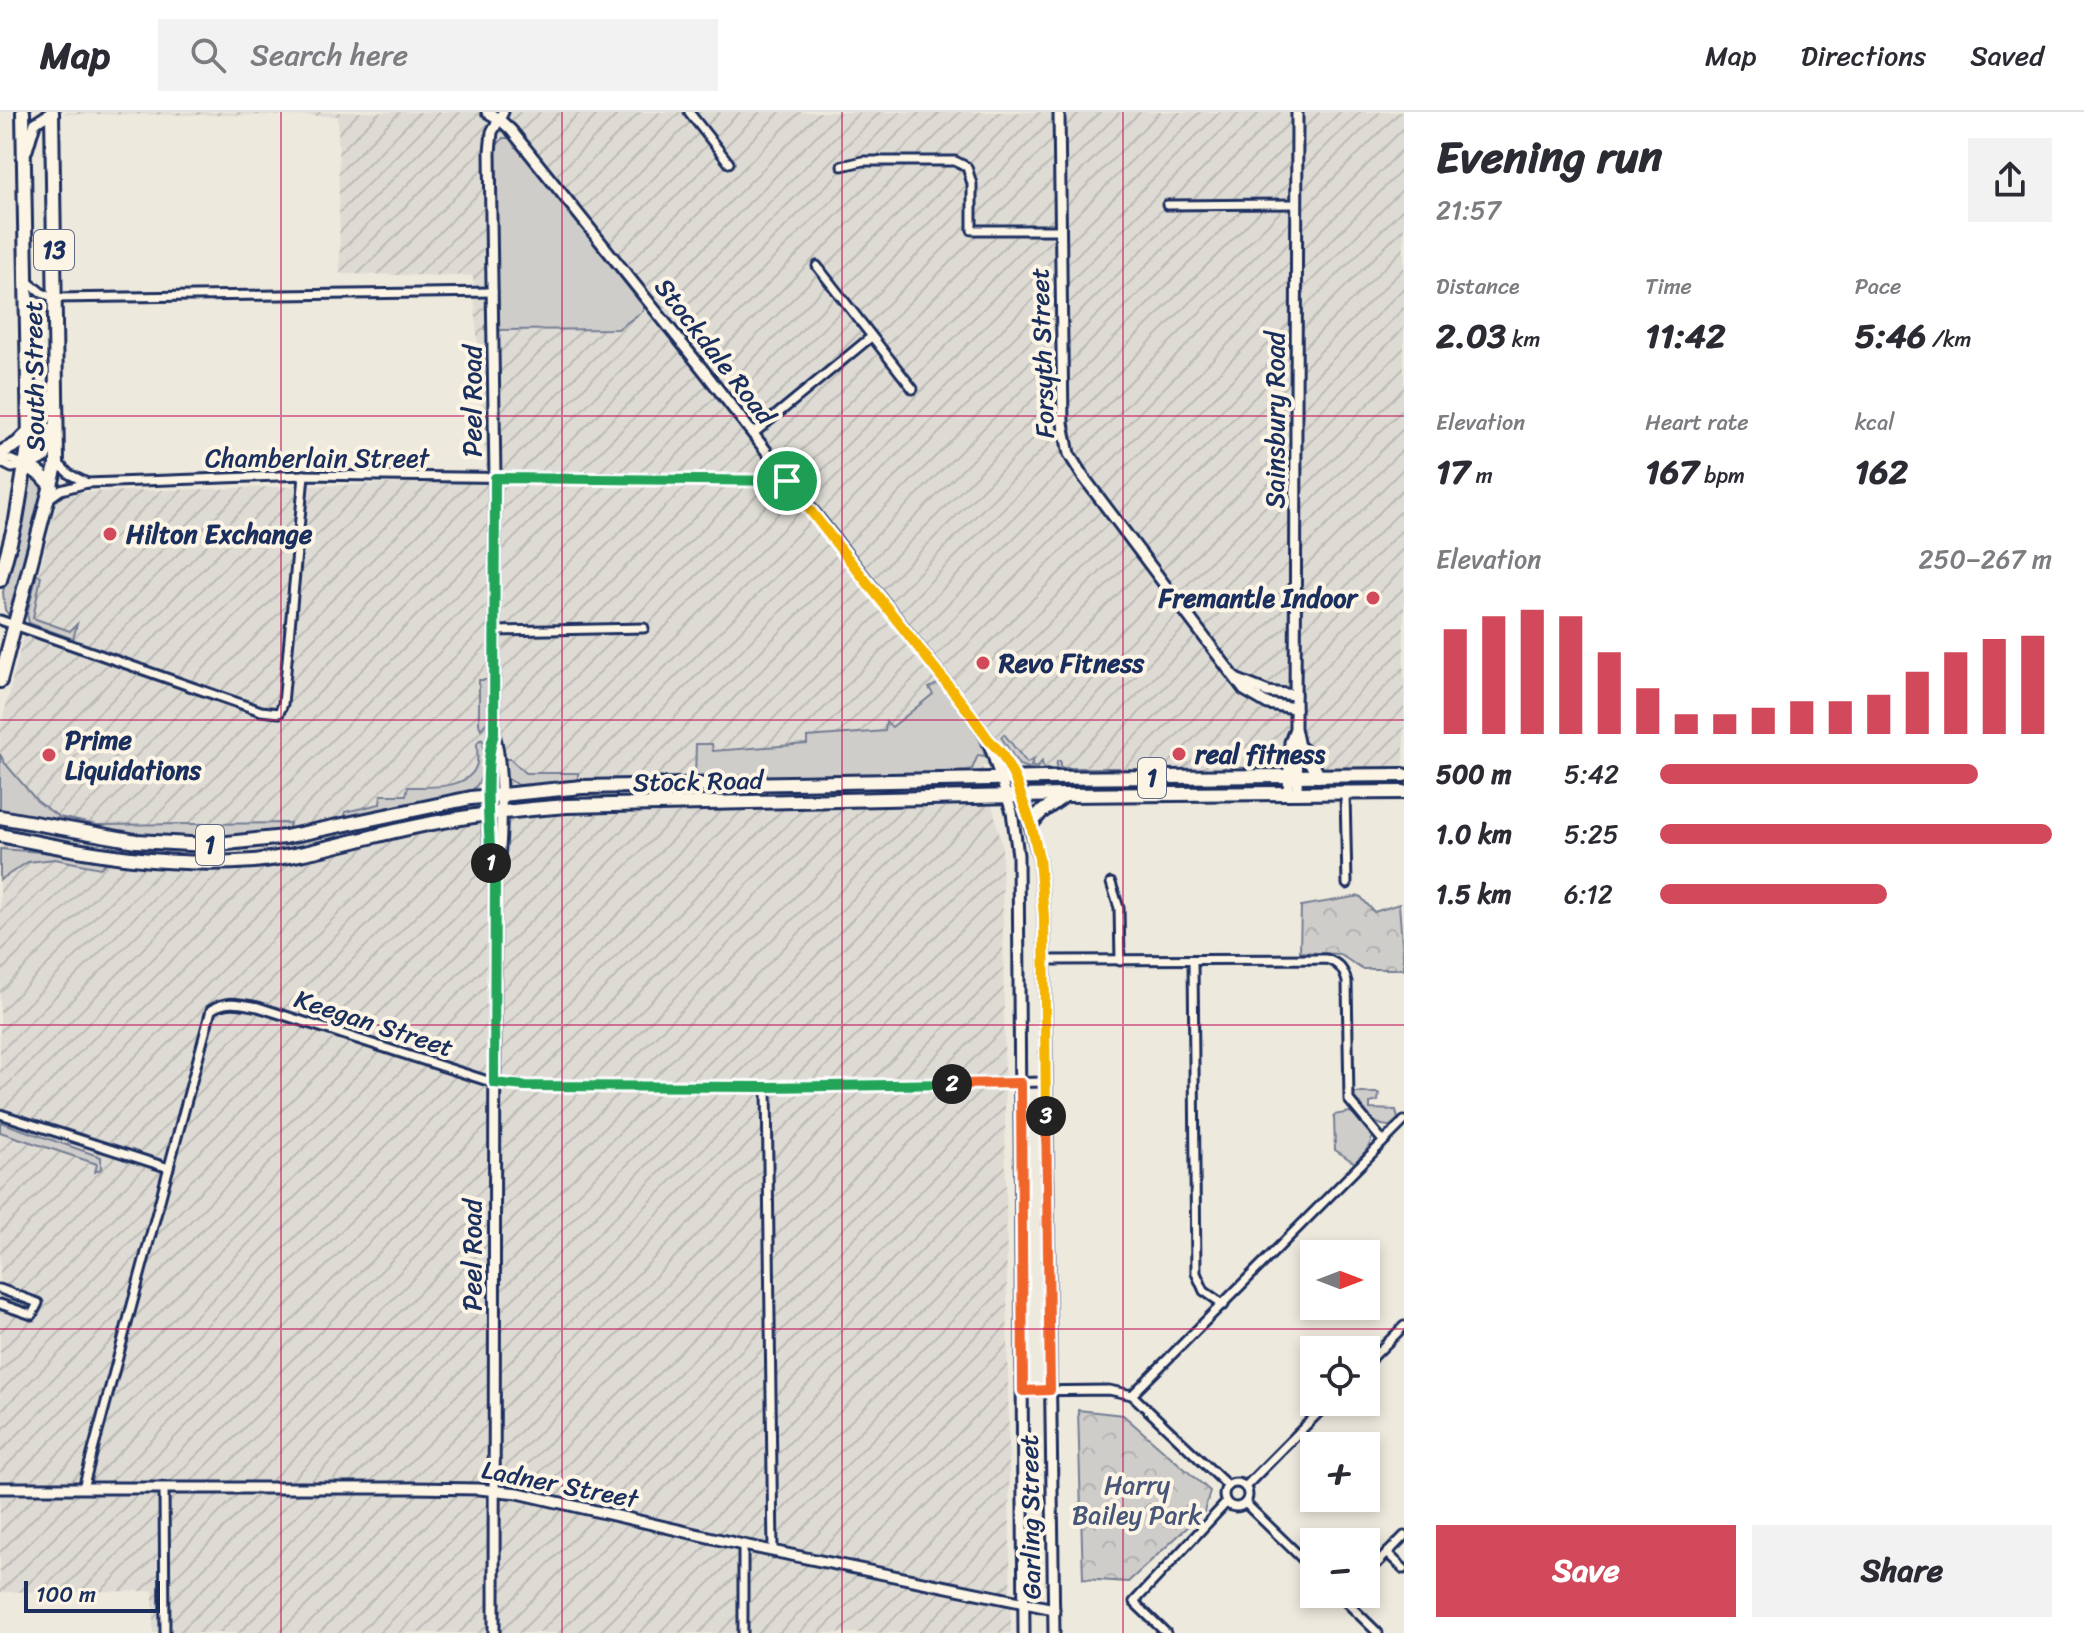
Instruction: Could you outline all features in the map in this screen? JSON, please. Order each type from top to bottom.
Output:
[{"type":"main road","name":"South Street","points":[[0,580],[27,465],[30,431],[23,112]]},
{"type":"main road","name":"South Street","points":[[0,681],[57,462],[52,112]]},
{"type":"main road","points":[[51,493],[41,475],[27,465],[44,456],[58,414]]},
{"type":"main road","points":[[0,454],[17,444],[30,431]]},
{"type":"main road","points":[[1298,747],[1307,754],[1318,776]]},
{"type":"main road","name":"Stock Road","points":[[0,817],[136,841],[208,845],[285,837],[428,805],[494,794],[582,787],[1404,775]]},
{"type":"main road","name":"Stock Road","points":[[3,838],[149,861],[232,862],[298,854],[403,829],[495,813],[567,806],[1065,795],[1404,792]]},
{"type":"main road","points":[[1031,824],[1040,813],[1065,795]]},
{"type":"street","points":[[25,161],[33,128],[39,119],[52,112]]},
{"type":"street","name":"Stockdale Road","points":[[487,112],[501,115],[1002,754],[1015,779]]},
{"type":"street","points":[[689,112],[729,163]]},
{"type":"street","name":"Forsyth Street","points":[[1059,112],[1063,423],[1069,454],[1244,690],[1268,704],[1295,708]]},
{"type":"street","name":"Sainsbury Road","points":[[1293,776],[1298,747],[1295,728],[1297,112]]},
{"type":"street","name":"Peel Road","points":[[494,1633],[495,878],[491,863],[495,813],[490,746],[494,734],[495,478],[490,139],[501,115]]},
{"type":"street","points":[[842,166],[863,161],[955,161],[967,167],[972,184],[972,230],[1059,230]]},
{"type":"street","points":[[1167,205],[1297,204]]},
{"type":"street","points":[[817,266],[913,389]]},
{"type":"street","points":[[25,279],[42,293],[55,298],[493,292]]},
{"type":"street","points":[[753,434],[871,337]]},
{"type":"street","points":[[0,454],[27,465]]},
{"type":"street","points":[[0,462],[12,468],[27,465]]},
{"type":"street","points":[[57,462],[69,474],[87,483]]},
{"type":"street","points":[[0,620],[261,711],[279,713],[283,704],[304,475]]},
{"type":"street","name":"Chamberlain Street","points":[[51,493],[87,483],[304,475],[787,481]]},
{"type":"street","points":[[494,631],[644,628]]},
{"type":"street","points":[[1238,680],[1268,692],[1295,695]]},
{"type":"street","name":"Sainsbury Road","points":[[1293,793],[1290,742],[1295,728]]},
{"type":"street","name":"Stockdale Road","points":[[988,739],[1001,780]]},
{"type":"street","name":"Garling Street","points":[[1015,779],[1031,824],[1042,876],[1054,1633]]},
{"type":"street","name":"Garling Street","points":[[1001,780],[1012,812],[1018,855],[1024,1633]]},
{"type":"street","points":[[1345,793],[1347,884]]},
{"type":"street","points":[[1111,883],[1119,908],[1120,961]]},
{"type":"street","points":[[1044,960],[1326,959],[1336,963],[1343,970],[1347,982],[1349,1100],[1383,1141]]},
{"type":"street","points":[[1193,960],[1196,1273],[1204,1291],[1224,1305]]},
{"type":"street","name":"Keegan Street","points":[[169,1168],[211,1010],[228,1002],[258,1007],[494,1083],[525,1086],[767,1087],[1045,1082]]},
{"type":"street","points":[[767,1087],[773,1551]]},
{"type":"street","points":[[0,1114],[169,1168],[83,1488]]},
{"type":"street","points":[[1132,1395],[1404,1121]]},
{"type":"street","points":[[0,1289],[38,1303],[32,1315],[0,1304]]},
{"type":"street","points":[[1380,1350],[1404,1326]]},
{"type":"street","points":[[1023,1391],[1109,1390],[1132,1395],[1228,1486]]},
{"type":"street","points":[[1245,1487],[1315,1416]]},
{"type":"street","points":[[1237,1483],[1245,1487],[1248,1493],[1245,1503],[1236,1508],[1226,1503],[1223,1496],[1228,1486],[1237,1483]]},
{"type":"street","name":"Ladner Street","points":[[0,1488],[494,1490],[1054,1609]]},
{"type":"street","points":[[164,1488],[165,1633]]},
{"type":"street","points":[[1166,1633],[1134,1602],[1226,1503]]},
{"type":"street","points":[[1245,1503],[1300,1556]]},
{"type":"street","points":[[1380,1560],[1404,1536]]},
{"type":"street","points":[[743,1545],[743,1633]]},
{"type":"street","points":[[1387,1553],[1404,1569]]},
{"type":"street","points":[[1354,1608],[1378,1633]]},
{"type":"shaded area","points":[[65,112],[1404,112],[1404,770],[1034,774],[982,765],[1002,844],[1011,1633],[153,1633],[153,1591],[0,1592],[0,730],[59,493],[487,481],[473,276],[340,274],[338,116]]},
{"type":"green space","points":[[503,138],[510,138],[643,306],[643,311],[618,329],[499,330],[495,147]]},
{"type":"green space","points":[[31,475],[44,487],[12,615],[9,615],[5,610],[3,592]]},
{"type":"green space","points":[[37,574],[41,576],[33,618],[70,631],[77,624],[73,639],[29,623],[27,614]]},
{"type":"green space","points":[[479,680],[487,680],[490,686],[487,722],[481,729],[479,724]]},
{"type":"green space","points":[[937,684],[967,719],[982,746],[985,756],[978,755],[972,769],[966,770],[966,774],[695,779],[696,744],[712,744],[713,751],[807,744],[807,737],[885,731],[886,722],[892,727],[933,694],[929,688]]},
{"type":"green space","points":[[1004,734],[1027,763],[1034,759],[1031,766],[1037,768],[1042,761],[1043,769],[1056,769],[1057,761],[1060,761],[1060,768],[1119,768],[1119,773],[1037,774],[1036,770],[1019,765],[1001,737]]},
{"type":"green space","points":[[481,739],[485,743],[483,769],[471,791],[346,818],[345,812],[380,804],[381,795],[406,795],[408,787],[448,785],[467,778],[477,763],[477,743]]},
{"type":"green space","points":[[0,754],[37,801],[59,817],[97,825],[290,823],[288,831],[214,838],[143,835],[0,810]]},
{"type":"green space","points":[[510,759],[525,773],[578,773],[578,781],[518,785],[505,777],[502,763]]},
{"type":"green space","points":[[0,849],[68,854],[107,862],[100,868],[55,859],[28,862],[0,880]]},
{"type":"green space","points":[[1360,896],[1374,912],[1399,904],[1404,969],[1362,969],[1339,954],[1300,952],[1301,906]]},
{"type":"green space","points":[[1352,1093],[1379,1093],[1378,1101],[1370,1103],[1370,1109],[1396,1110],[1398,1119],[1390,1126],[1372,1120]]},
{"type":"green space","points":[[1350,1112],[1367,1124],[1372,1136],[1368,1148],[1355,1163],[1335,1150],[1334,1115]]},
{"type":"green space","points":[[0,1122],[101,1157],[101,1169],[95,1172],[97,1164],[0,1132]]},
{"type":"green space","name":"Harry Bailey Park","points":[[1078,1410],[1123,1415],[1210,1491],[1204,1512],[1128,1582],[1083,1579]]},
{"type":"place","name":"Hilton Exchange","points":[[110,534]]},
{"type":"place","name":"Fremantle Indoor","points":[[1373,598]]},
{"type":"place","name":"Revo Fitness","points":[[983,663]]},
{"type":"place","name":"real fitness","points":[[1179,754]]},
{"type":"place","name":"Prime Liquidations","points":[[49,755]]},
{"type":"route","points":[[495,478],[787,481],[1002,754],[1015,779],[1031,824],[1039,858],[1044,917],[1050,1390],[1023,1391],[1021,1083],[767,1087],[525,1086],[494,1083],[495,878],[491,863],[489,795],[490,746],[494,734],[495,478]]}]
